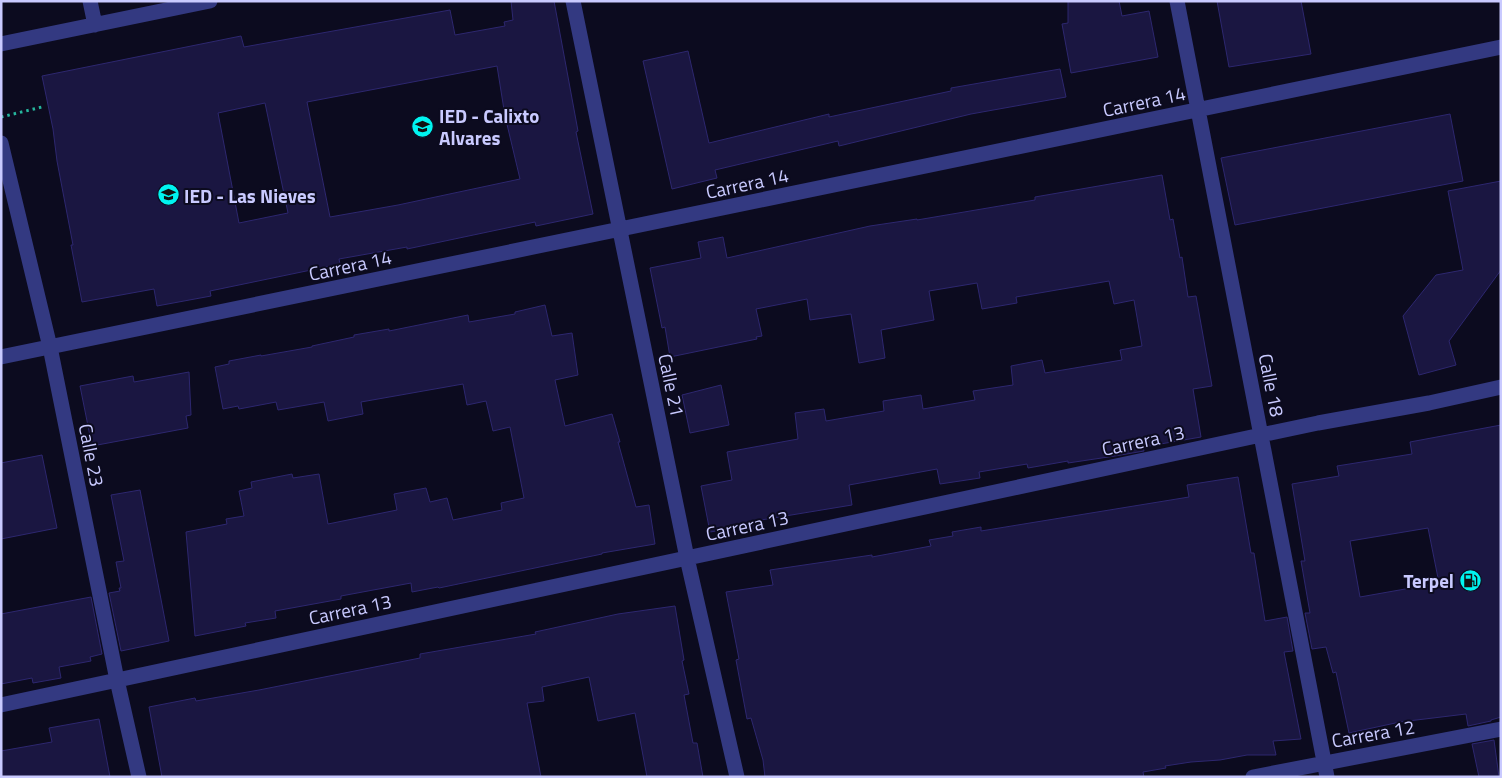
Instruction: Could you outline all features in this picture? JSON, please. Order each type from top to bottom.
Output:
[{"type":"street","points":[[90,1],[95,25]]},
{"type":"street","points":[[1,44],[210,1]]},
{"type":"street","name":"Calle 21","points":[[574,1],[688,558],[736,777]]},
{"type":"street","name":"Calle 18","points":[[1177,1],[1326,769]]},
{"type":"street","name":"Carrera 14","points":[[1,357],[1501,47]]},
{"type":"street","name":"Calle 23","points":[[1,143],[50,347],[117,680],[139,777]]},
{"type":"street","name":"Carrera 13","points":[[1,705],[1261,435],[1429,404],[1501,387]]},
{"type":"street","name":"Carrera 12","points":[[1253,777],[1326,769],[1501,730]]},
{"type":"path","points":[[1,117],[42,107]]},
{"type":"building","points":[[511,1],[554,1],[578,131],[576,132],[593,214],[536,226],[535,222],[407,249],[407,247],[339,259],[340,264],[210,291],[211,296],[157,306],[154,289],[82,302],[53,129],[42,76],[241,36],[244,47],[450,10],[455,35],[505,26],[504,22],[513,20]],"holes":[[[497,66],[505,116],[520,179],[398,205],[330,217],[307,102]],[[265,103],[288,213],[239,223],[218,113]]]},
{"type":"building","points":[[1068,1],[1119,1],[1122,16],[1149,11],[1158,57],[1071,73],[1062,24],[1068,23]]},
{"type":"building","points":[[1217,1],[1301,1],[1311,54],[1229,67]]},
{"type":"building","points":[[688,51],[709,143],[829,114],[829,117],[951,91],[951,88],[1060,69],[1066,97],[971,114],[839,146],[838,141],[715,170],[717,178],[672,189],[643,61]]},
{"type":"building","points":[[1450,114],[1463,181],[1235,225],[1221,158]]},
{"type":"building","points":[[1162,175],[1170,220],[1173,219],[1180,258],[1182,257],[1188,297],[1196,296],[1212,386],[1193,389],[1201,437],[1143,447],[1144,451],[1115,456],[1028,468],[1027,464],[979,472],[980,478],[940,484],[937,469],[849,485],[852,505],[761,520],[763,527],[741,531],[740,527],[710,532],[701,486],[732,480],[727,452],[798,439],[795,413],[824,409],[826,421],[884,411],[883,401],[921,395],[923,409],[975,400],[973,391],[1013,385],[1011,366],[1042,360],[1045,373],[1122,360],[1120,350],[1142,346],[1134,300],[1114,304],[1109,281],[1016,297],[1017,303],[982,309],[977,283],[929,291],[934,320],[881,330],[885,358],[859,363],[851,314],[810,320],[807,299],[756,309],[762,336],[756,337],[757,339],[670,357],[665,327],[662,328],[650,268],[701,258],[698,242],[723,237],[727,258],[870,226],[1035,200],[1035,197]]},
{"type":"building","points":[[1501,181],[1501,270],[1449,341],[1456,365],[1419,375],[1403,316],[1436,275],[1463,270],[1448,191]]},
{"type":"building","points":[[545,305],[552,336],[572,333],[578,375],[555,380],[565,426],[612,414],[636,507],[649,505],[655,544],[602,553],[439,588],[412,592],[411,583],[341,596],[341,599],[275,611],[276,618],[245,623],[246,626],[195,636],[186,532],[227,524],[226,519],[244,516],[239,491],[252,488],[251,482],[292,474],[293,478],[319,474],[328,524],[397,510],[394,494],[426,488],[430,502],[447,498],[453,520],[502,510],[501,503],[524,498],[510,427],[493,431],[486,401],[467,405],[463,384],[361,402],[363,414],[328,421],[324,402],[278,410],[276,402],[239,409],[238,406],[223,409],[215,367],[229,364],[229,361],[312,347],[354,337],[354,335],[389,329],[389,331],[468,315],[469,322],[515,314],[515,312]]},
{"type":"building","points":[[189,372],[191,415],[186,416],[188,428],[92,446],[80,386],[133,376],[134,382]]},
{"type":"building","points":[[721,385],[729,425],[690,433],[682,395]]},
{"type":"building","points":[[1501,425],[1501,717],[1468,726],[1466,714],[1400,722],[1349,733],[1336,672],[1333,673],[1326,647],[1312,649],[1305,613],[1310,613],[1301,561],[1305,561],[1292,484],[1339,476],[1337,466],[1412,454],[1410,442]],"holes":[[[1428,528],[1439,583],[1360,597],[1350,541]]]},
{"type":"building","points":[[42,455],[57,528],[1,539],[1,463]]},
{"type":"building","points":[[1238,477],[1251,553],[1254,553],[1265,621],[1287,617],[1293,651],[1284,652],[1301,739],[1273,741],[1276,755],[1247,755],[1165,766],[1166,768],[1143,772],[1144,777],[765,777],[763,760],[751,718],[747,719],[736,660],[739,659],[726,592],[773,585],[770,570],[872,555],[872,557],[931,546],[929,540],[953,536],[952,532],[981,527],[981,531],[1189,497],[1187,485]]},
{"type":"building","points":[[140,490],[169,641],[121,651],[109,593],[120,591],[116,562],[124,561],[111,495]]},
{"type":"building","points":[[91,597],[102,654],[90,657],[91,661],[59,667],[61,678],[33,683],[32,678],[1,684],[1,614]]},
{"type":"building","points":[[675,606],[684,660],[682,661],[689,694],[684,695],[693,743],[697,743],[703,777],[647,777],[635,713],[598,721],[589,677],[542,687],[544,701],[527,703],[541,777],[162,777],[149,707],[195,698],[196,701],[259,690],[420,658],[420,654],[536,634],[535,632],[618,614]]},
{"type":"building","points":[[99,719],[110,777],[1,777],[1,751],[52,742],[49,728]]},
{"type":"building","points":[[1494,740],[1499,777],[1479,777],[1472,744]]},
{"type":"place","name":"IED - Calixto Alvares","points":[[423,126]]},
{"type":"place","name":"IED - Las Nieves","points":[[168,195]]},
{"type":"place","name":"Terpel","points":[[1470,580]]}]
